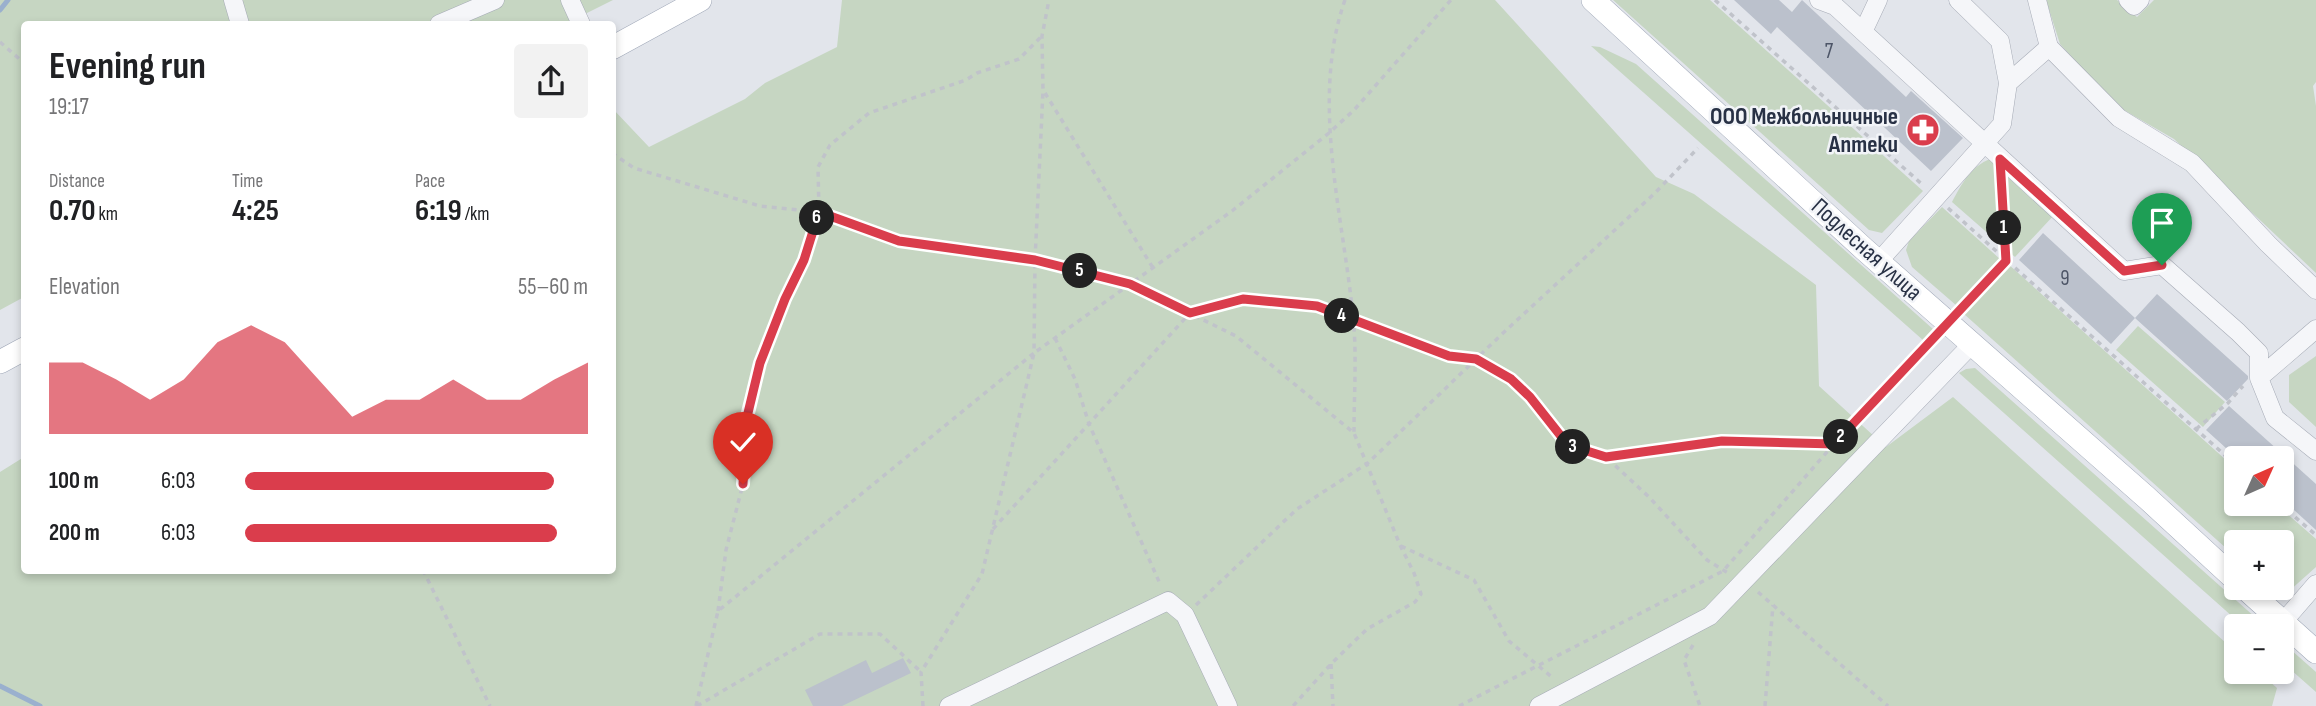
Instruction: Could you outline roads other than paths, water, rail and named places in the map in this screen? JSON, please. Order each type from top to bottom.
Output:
[{"type":"main road","points":[[616,46],[701,0]]},
{"type":"main road","name":"Подлесная улица","points":[[1593,0],[1879,261],[2224,569]]},
{"type":"main road","points":[[0,362],[21,351]]},
{"type":"main road","points":[[2258,600],[2274,614]]},
{"type":"main road","points":[[2294,632],[2316,652]]},
{"type":"street","points":[[233,0],[239,21]]},
{"type":"street","points":[[446,21],[495,0]]},
{"type":"street","points":[[570,0],[580,21]]},
{"type":"street","points":[[1819,0],[1835,6],[2124,271],[2162,265],[2238,332],[2259,353],[2252,381],[2275,418],[2316,451]]},
{"type":"street","points":[[1863,32],[1878,0]]},
{"type":"street","points":[[1879,261],[2002,124],[2008,83],[2000,41],[1958,0]]},
{"type":"street","points":[[2037,0],[2049,47],[2119,118],[2192,163],[2268,244],[2316,290]]},
{"type":"street","points":[[2127,0],[2134,6],[2140,0]]},
{"type":"street","points":[[2008,83],[2049,47]]},
{"type":"street","points":[[2252,381],[2316,329]]},
{"type":"street","points":[[1539,706],[1710,616],[1973,343]]},
{"type":"street","points":[[2290,614],[2316,584]]},
{"type":"street","points":[[949,706],[1168,601],[1185,615],[1228,706]]},
{"type":"waterway","points":[[0,10],[8,0]]},
{"type":"waterway","points":[[0,686],[40,706]]},
{"type":"place","name":"ООО Межбольничные Аптеки","points":[[1923,130]]}]
